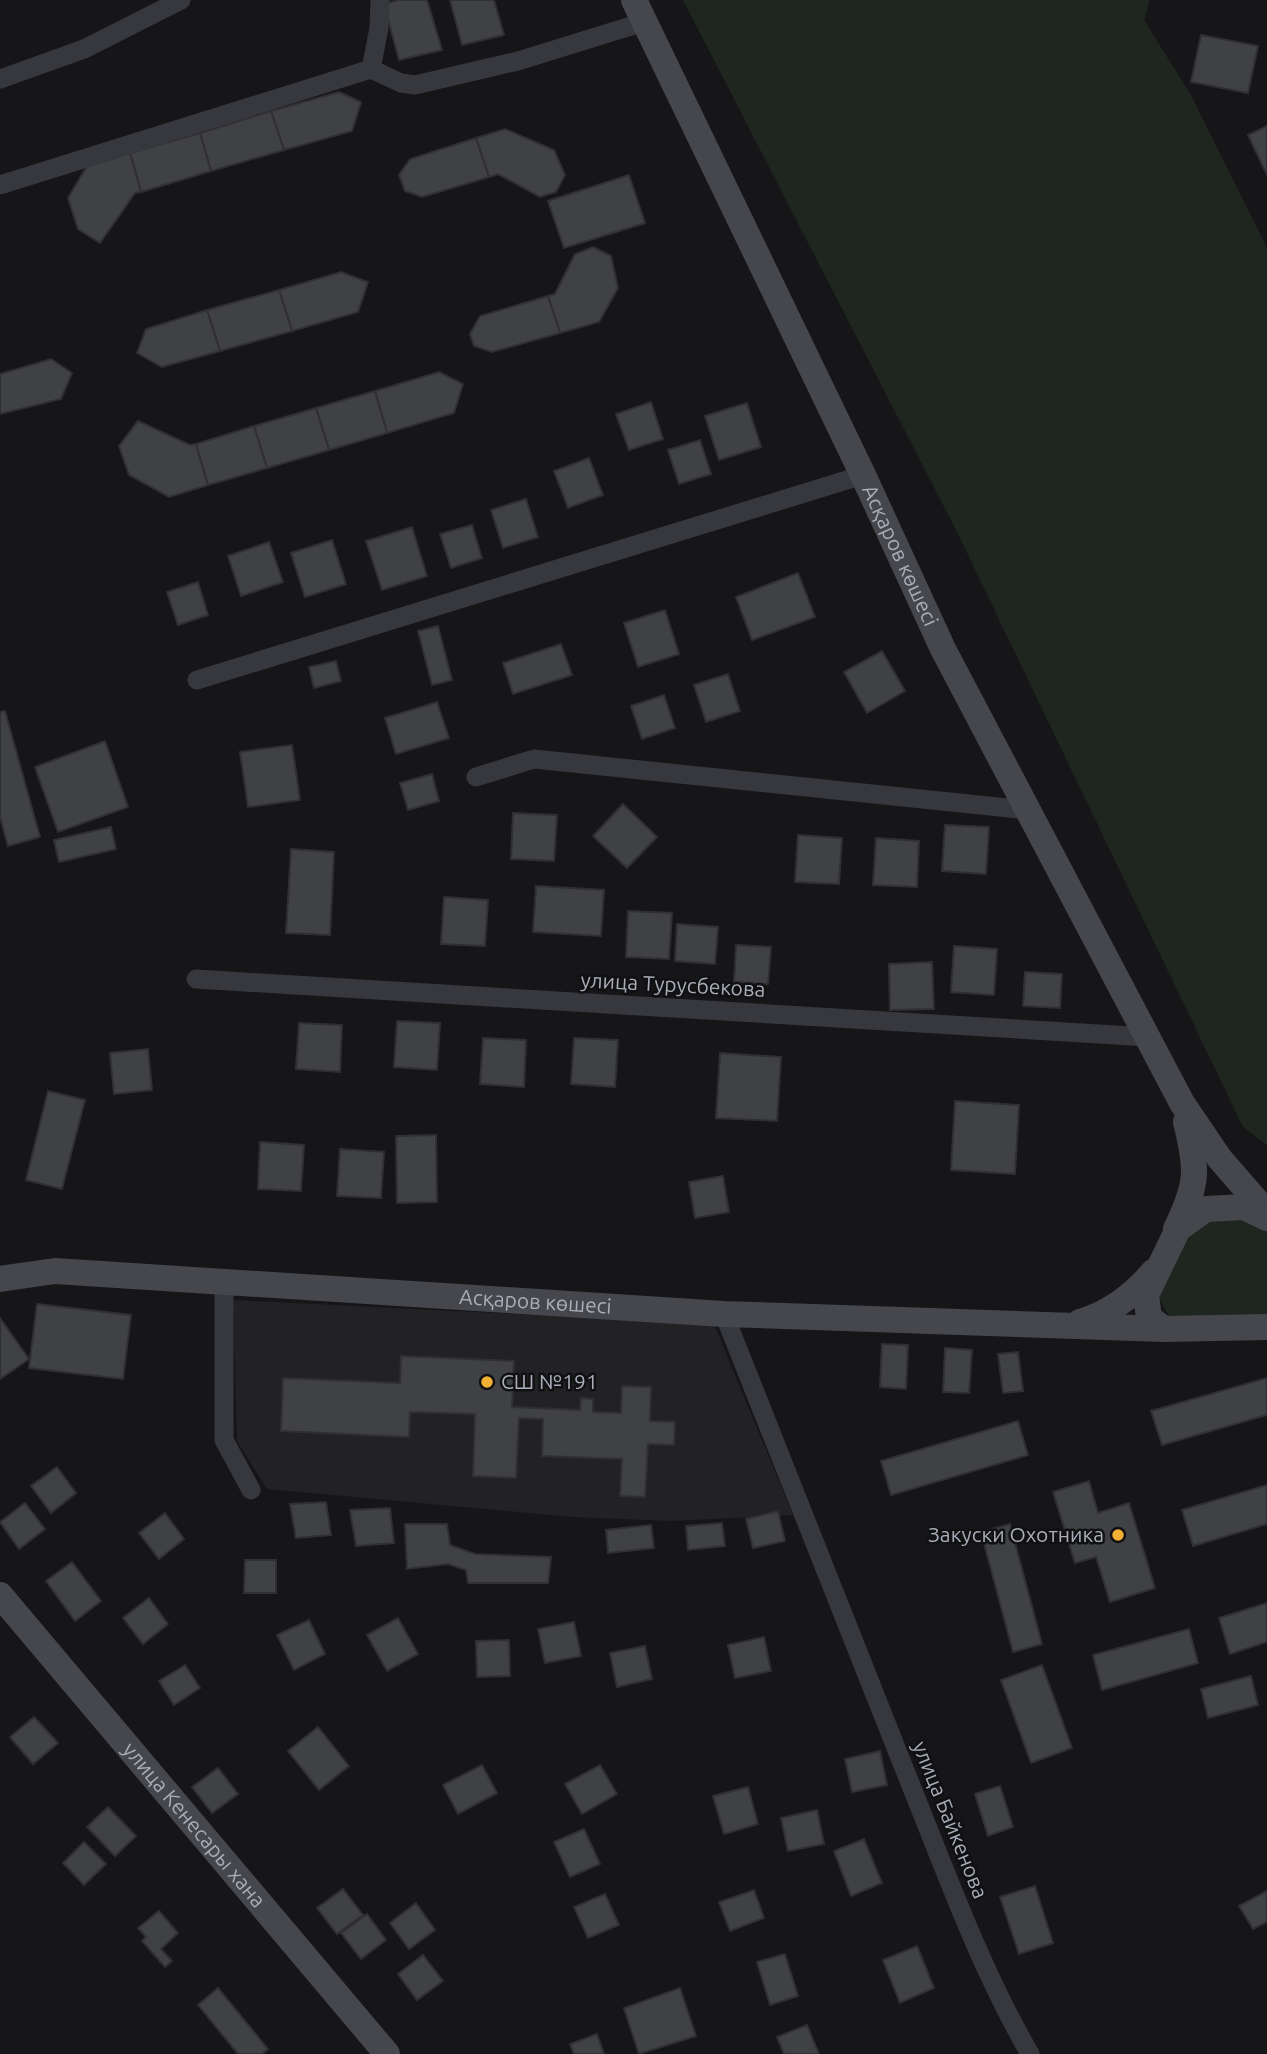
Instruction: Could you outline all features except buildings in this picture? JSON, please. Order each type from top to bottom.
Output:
[{"type":"street","points":[[0,79],[84,49],[181,0]]},
{"type":"street","points":[[371,69],[379,29],[380,0]]},
{"type":"street","points":[[0,185],[371,69],[401,83],[415,85],[518,61],[639,11]]},
{"type":"street","name":"Асқаров көшесі","points":[[639,11],[863,475],[943,649],[1182,1103]]},
{"type":"street","points":[[197,680],[863,475]]},
{"type":"street","points":[[476,777],[534,759],[1028,810]]},
{"type":"street","name":"улица Турусбекова","points":[[196,979],[1147,1037]]},
{"type":"street","points":[[1182,1103],[1220,1159],[1267,1215]]},
{"type":"street","points":[[1164,1329],[1149,1318],[1146,1294],[1192,1196],[1195,1157],[1182,1103]]},
{"type":"street","points":[[1071,1324],[1099,1317],[1135,1292],[1159,1265],[1178,1229],[1206,1209],[1244,1207],[1267,1215]]},
{"type":"street","name":"Асқаров көшесі","points":[[0,1279],[55,1271],[724,1314],[1164,1329],[1267,1327]]},
{"type":"street","points":[[224,1283],[224,1440],[251,1490]]},
{"type":"street","name":"улица Байкенова","points":[[724,1314],[964,1915],[1006,2013],[1030,2054]]},
{"type":"street","name":"улица Кенесары хана","points":[[0,1595],[387,2054]]},
{"type":"shaded area","points":[[683,0],[1150,0],[1144,20],[1192,97],[1267,248],[1267,1145],[1243,1127],[957,532]]},
{"type":"shaded area","points":[[1242,1216],[1267,1228],[1267,1321],[1170,1318],[1157,1294],[1186,1235],[1211,1217]]},
{"type":"shaded area","name":"СШ №191","points":[[233,1300],[714,1324],[793,1515],[671,1521],[572,1517],[267,1489],[237,1441]]},
{"type":"place","name":"СШ №191","points":[[487,1382]]},
{"type":"place","name":"Закуски Охотника","points":[[1118,1535]]}]
